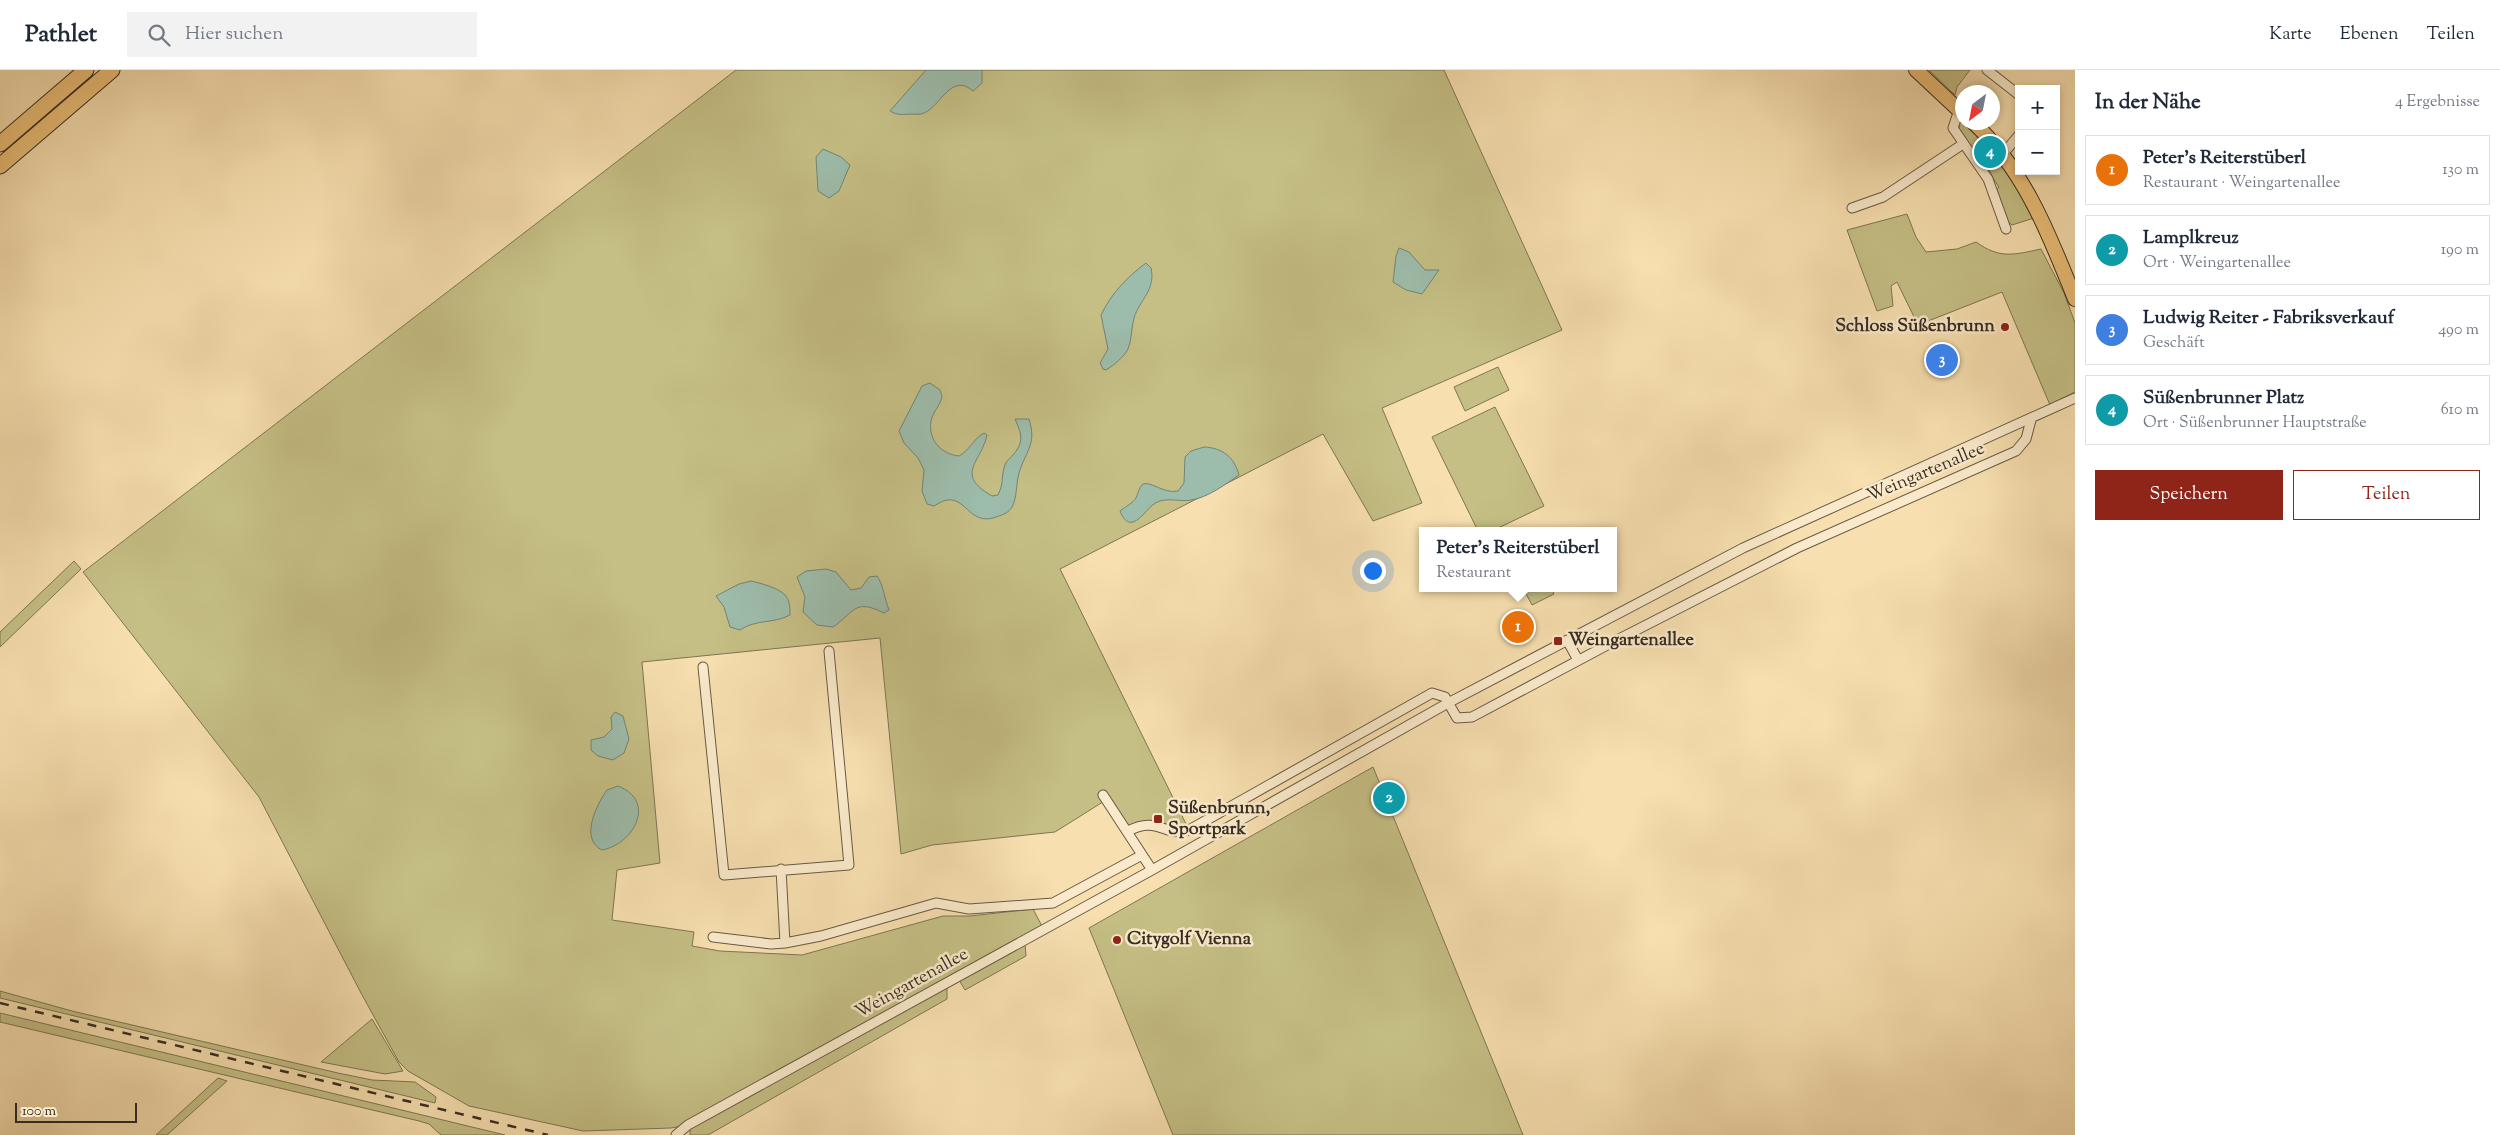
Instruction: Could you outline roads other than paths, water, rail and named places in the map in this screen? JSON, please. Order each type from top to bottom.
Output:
[{"type":"highway","points":[[0,144],[86,70]]},
{"type":"highway","points":[[0,166],[112,70]]},
{"type":"main road","points":[[1916,70],[1955,106]]},
{"type":"main road","points":[[1980,130],[2003,154],[2036,206],[2074,295]]},
{"type":"street","points":[[1987,70],[2015,92]]},
{"type":"street","points":[[1955,122],[1952,128],[1988,179],[2006,230]]},
{"type":"street","points":[[2003,154],[2015,140]]},
{"type":"street","points":[[1852,208],[1883,197],[1963,144]]},
{"type":"street","name":"Weingartenallee","points":[[676,1135],[688,1125],[1152,870],[1448,703],[1567,640],[1743,548],[2031,420],[2075,398]]},
{"type":"street","name":"Weingartenallee","points":[[1128,831],[1142,825],[1151,824],[1174,832],[1189,830],[1432,693],[1442,695],[1457,718],[1472,717],[1578,660],[1797,548],[2016,451],[2026,439],[2031,420]]},
{"type":"street","points":[[1567,640],[1578,660]]},
{"type":"street","points":[[703,667],[724,875],[849,865],[829,652]]},
{"type":"street","points":[[1369,728],[1377,744]]},
{"type":"street","points":[[1103,795],[1152,870]]},
{"type":"street","points":[[713,937],[771,944],[786,943],[821,936],[936,903],[968,909],[1053,903],[1142,855]]},
{"type":"street","points":[[781,869],[786,943]]},
{"type":"railway","points":[[0,1003],[548,1135]]},
{"type":"place","name":"Süßenbrunner Platz","points":[[1990,152]]},
{"type":"place","name":"Schloss Süßenbrunn","points":[[2005,327]]},
{"type":"place","name":"Ludwig Reiter - Fabriksverkauf","points":[[1942,360]]},
{"type":"place","name":"Peter's Reiterstüberl","points":[[1518,627]]},
{"type":"place","name":"Weingartenallee","points":[[1558,641]]},
{"type":"place","name":"Lamplkreuz","points":[[1389,798]]},
{"type":"place","name":"Süßenbrunn, Sportpark","points":[[1158,819]]},
{"type":"place","name":"Citygolf Vienna","points":[[1117,940]]}]
